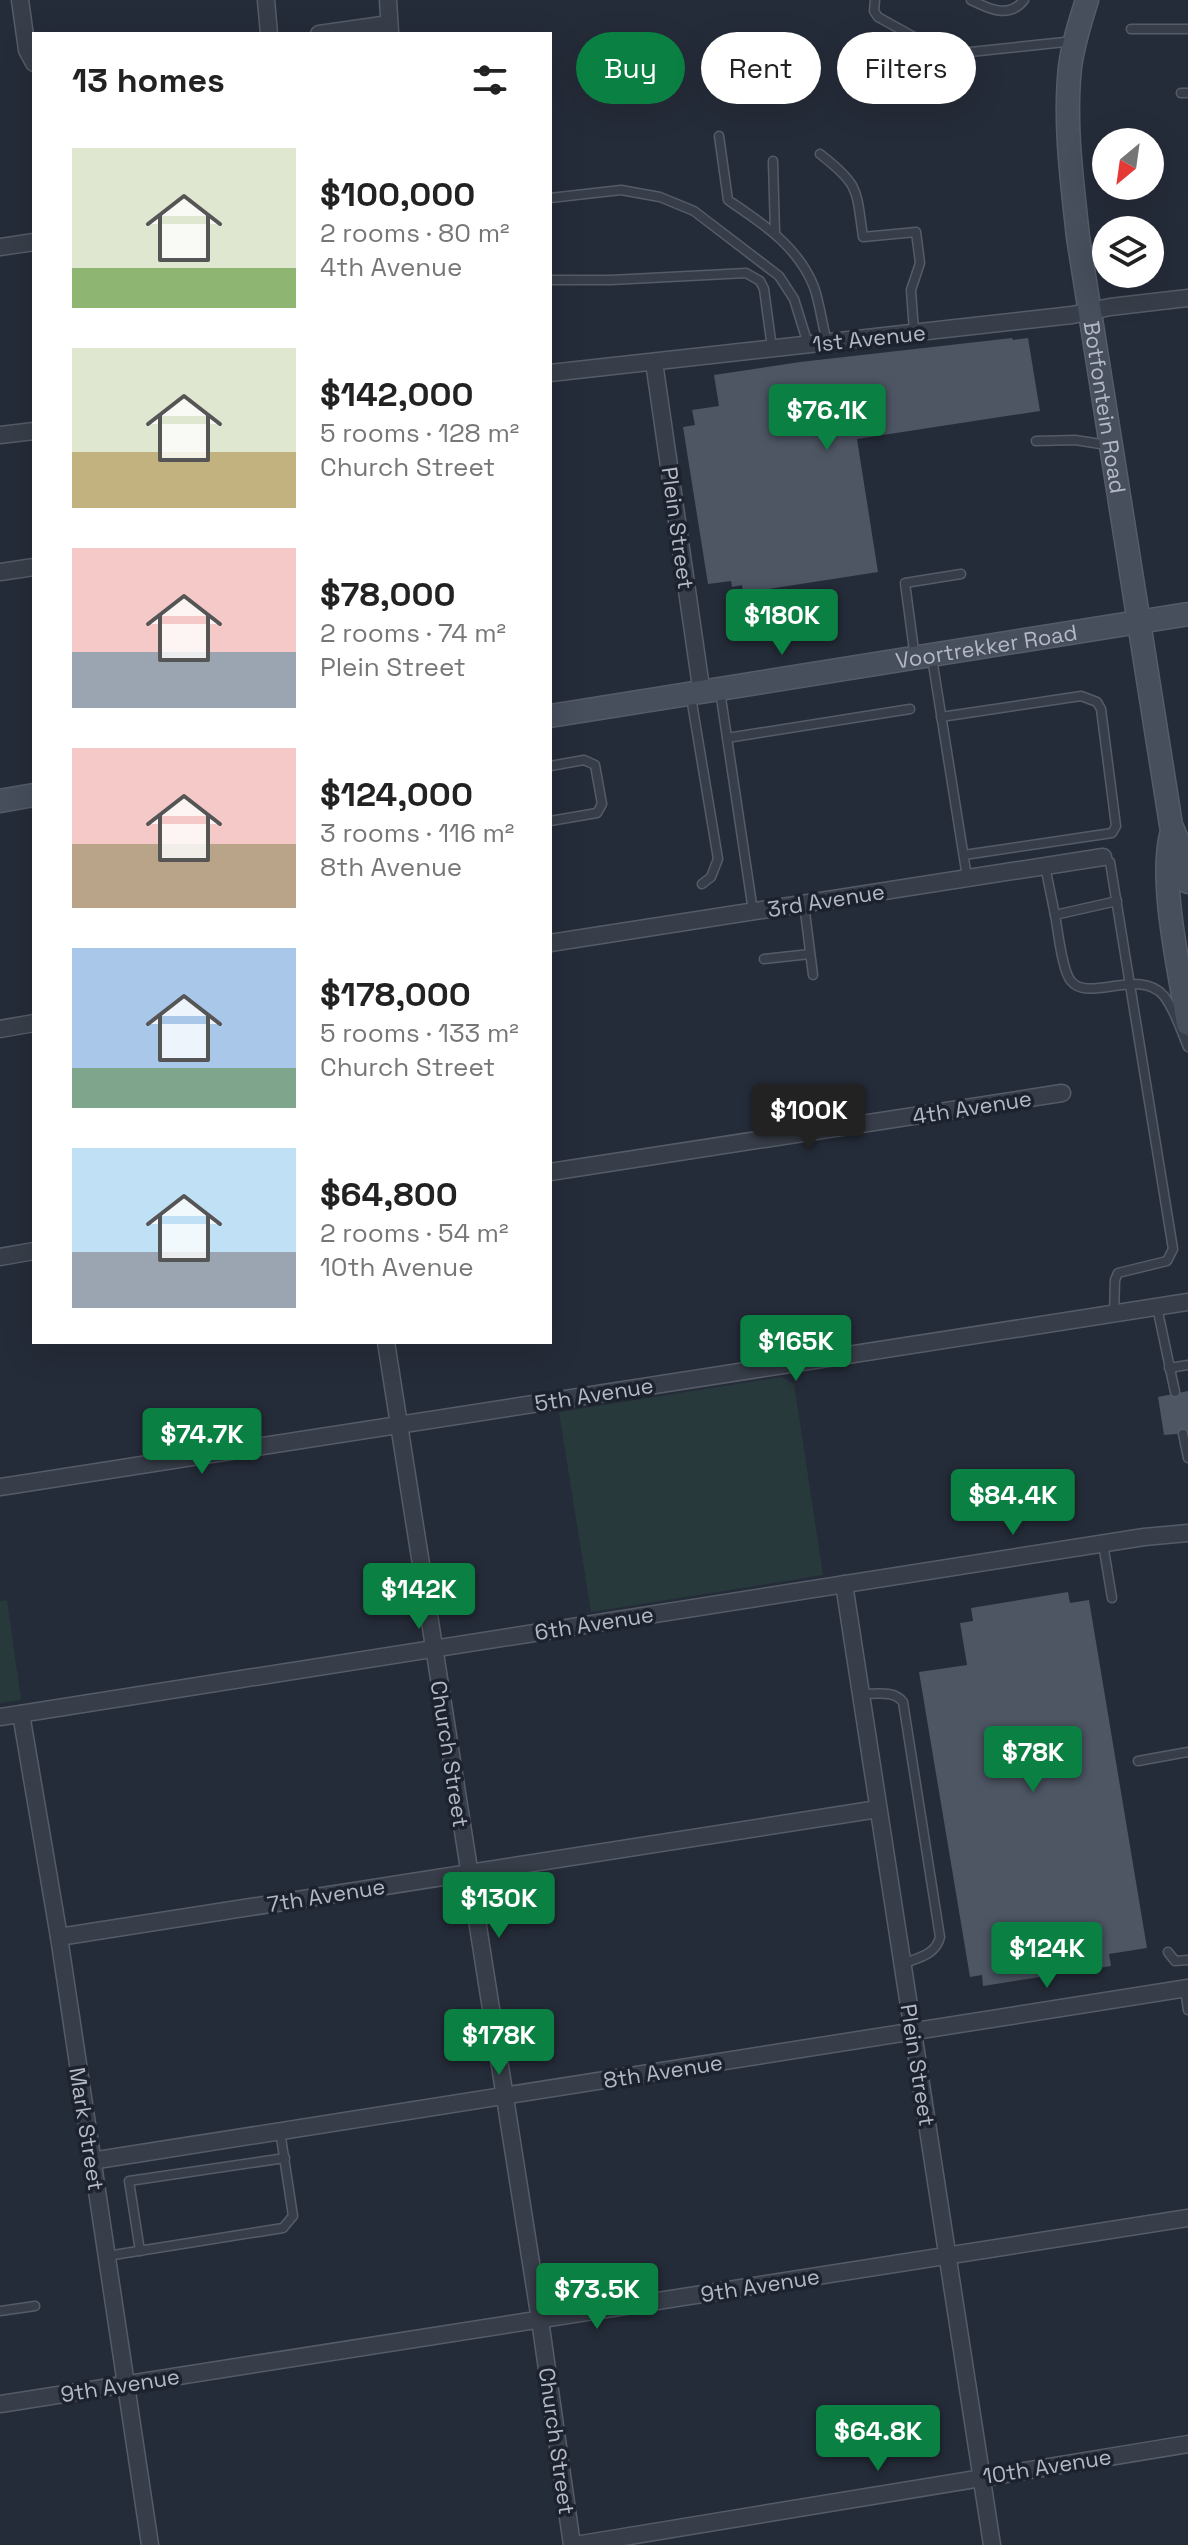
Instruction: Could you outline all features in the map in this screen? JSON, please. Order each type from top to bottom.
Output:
[{"type":"main road","name":"Botfontein Road","points":[[1087,0],[1075,41],[1067,100],[1078,237],[1172,830]]},
{"type":"main road","name":"Voortrekker Road","points":[[552,716],[1188,614]]},
{"type":"main road","points":[[0,801],[32,795]]},
{"type":"main road","points":[[1172,830],[1180,846],[1188,882]]},
{"type":"main road","points":[[1172,830],[1167,879],[1188,1024]]},
{"type":"street","points":[[20,0],[27,50],[32,59]]},
{"type":"street","points":[[266,0],[269,32]]},
{"type":"street","points":[[347,32],[390,29],[388,0]]},
{"type":"street","points":[[0,247],[32,242]]},
{"type":"street","name":"1st Avenue","points":[[552,373],[1072,315],[1188,298]]},
{"type":"street","name":"Plein Street","points":[[654,362],[704,693]]},
{"type":"street","points":[[0,435],[32,431]]},
{"type":"street","points":[[0,572],[32,567]]},
{"type":"street","name":"3rd Avenue","points":[[552,943],[1103,857]]},
{"type":"street","points":[[0,1029],[32,1023]]},
{"type":"street","name":"4th Avenue","points":[[552,1172],[1062,1093]]},
{"type":"street","points":[[0,1257],[32,1251]]},
{"type":"street","name":"5th Avenue","points":[[0,1487],[1188,1302]]},
{"type":"street","name":"Church Street","points":[[386,1344],[573,2545]]},
{"type":"street","name":"6th Avenue","points":[[0,1717],[1188,1533]]},
{"type":"street","name":"Plein Street","points":[[844,1584],[992,2545]]},
{"type":"street","name":"Mark Street","points":[[21,1714],[59,1937],[150,2545]]},
{"type":"street","name":"7th Avenue","points":[[59,1937],[878,1809]]},
{"type":"street","name":"8th Avenue","points":[[91,2161],[1186,1988]]},
{"type":"street","name":"9th Avenue","points":[[0,2404],[1188,2218]]},
{"type":"street","name":"10th Avenue","points":[[573,2545],[1188,2444]]},
{"type":"lane","points":[[875,0],[874,11],[878,17],[943,53],[962,54],[1075,41]]},
{"type":"lane","points":[[971,0],[990,10],[1002,12],[1021,5],[1024,0]]},
{"type":"lane","points":[[1131,29],[1188,29]]},
{"type":"lane","points":[[719,136],[728,200],[775,233],[799,260],[814,287],[827,342]]},
{"type":"lane","points":[[820,154],[843,172],[856,189],[863,237],[916,232],[920,263],[911,290],[914,333]]},
{"type":"lane","points":[[773,161],[775,233]]},
{"type":"lane","points":[[552,198],[621,190],[660,197],[694,211],[779,276],[794,299],[808,344]]},
{"type":"lane","points":[[552,280],[746,273],[760,281],[764,289],[772,349]]},
{"type":"lane","points":[[1036,441],[1075,440],[1112,446]]},
{"type":"lane","points":[[961,574],[905,583],[941,717],[967,878]]},
{"type":"lane","points":[[704,693],[727,738],[753,911]]},
{"type":"lane","points":[[702,884],[711,877],[718,859],[704,693]]},
{"type":"lane","points":[[941,717],[1081,696],[1097,702],[1101,709],[1116,826],[1112,833],[964,855]]},
{"type":"lane","points":[[727,738],[910,709]]},
{"type":"lane","points":[[552,766],[584,760],[595,765],[602,804],[597,813],[552,821]]},
{"type":"lane","points":[[1103,857],[1110,862],[1117,901],[1173,1249],[1167,1261],[1118,1273],[1114,1314]]},
{"type":"lane","points":[[1045,866],[1068,977],[1075,985],[1084,988],[1128,983],[1154,988],[1166,998],[1188,1047]]},
{"type":"lane","points":[[1055,915],[1117,901]]},
{"type":"lane","points":[[804,903],[813,975]]},
{"type":"lane","points":[[764,959],[810,954]]},
{"type":"lane","points":[[1157,1307],[1175,1392]]},
{"type":"lane","points":[[1169,1368],[1188,1365]]},
{"type":"lane","points":[[1183,1434],[1188,1458]]},
{"type":"lane","points":[[1103,1544],[1112,1598]]},
{"type":"lane","points":[[861,1694],[891,1694],[900,1697],[903,1702],[940,1937],[931,1952],[902,1964]]},
{"type":"lane","points":[[1138,1761],[1188,1752]]},
{"type":"lane","points":[[1168,1952],[1175,1961],[1188,1960]]},
{"type":"lane","points":[[1186,1988],[1188,2010]]},
{"type":"lane","points":[[107,2256],[283,2228],[293,2216],[280,2131]]},
{"type":"lane","points":[[140,2251],[129,2181],[285,2158]]},
{"type":"lane","points":[[0,2311],[35,2306]]},
{"type":"shaded area","points":[[782,1377],[794,1384],[823,1575],[591,1612],[559,1412]]},
{"type":"shaded area","points":[[7,1600],[21,1700],[0,1703],[0,1601]]},
{"type":"building","points":[[1028,338],[1040,411],[857,439],[878,572],[743,593],[742,585],[732,587],[731,581],[708,584],[683,427],[695,425],[692,410],[719,406],[714,375]]},
{"type":"building","points":[[1188,1391],[1188,1433],[1164,1435],[1158,1397]]},
{"type":"building","points":[[1068,1592],[1070,1603],[1089,1600],[1147,1948],[1109,1954],[1111,1966],[983,1986],[982,1975],[970,1977],[919,1672],[967,1665],[960,1623],[973,1621],[971,1608]]}]
